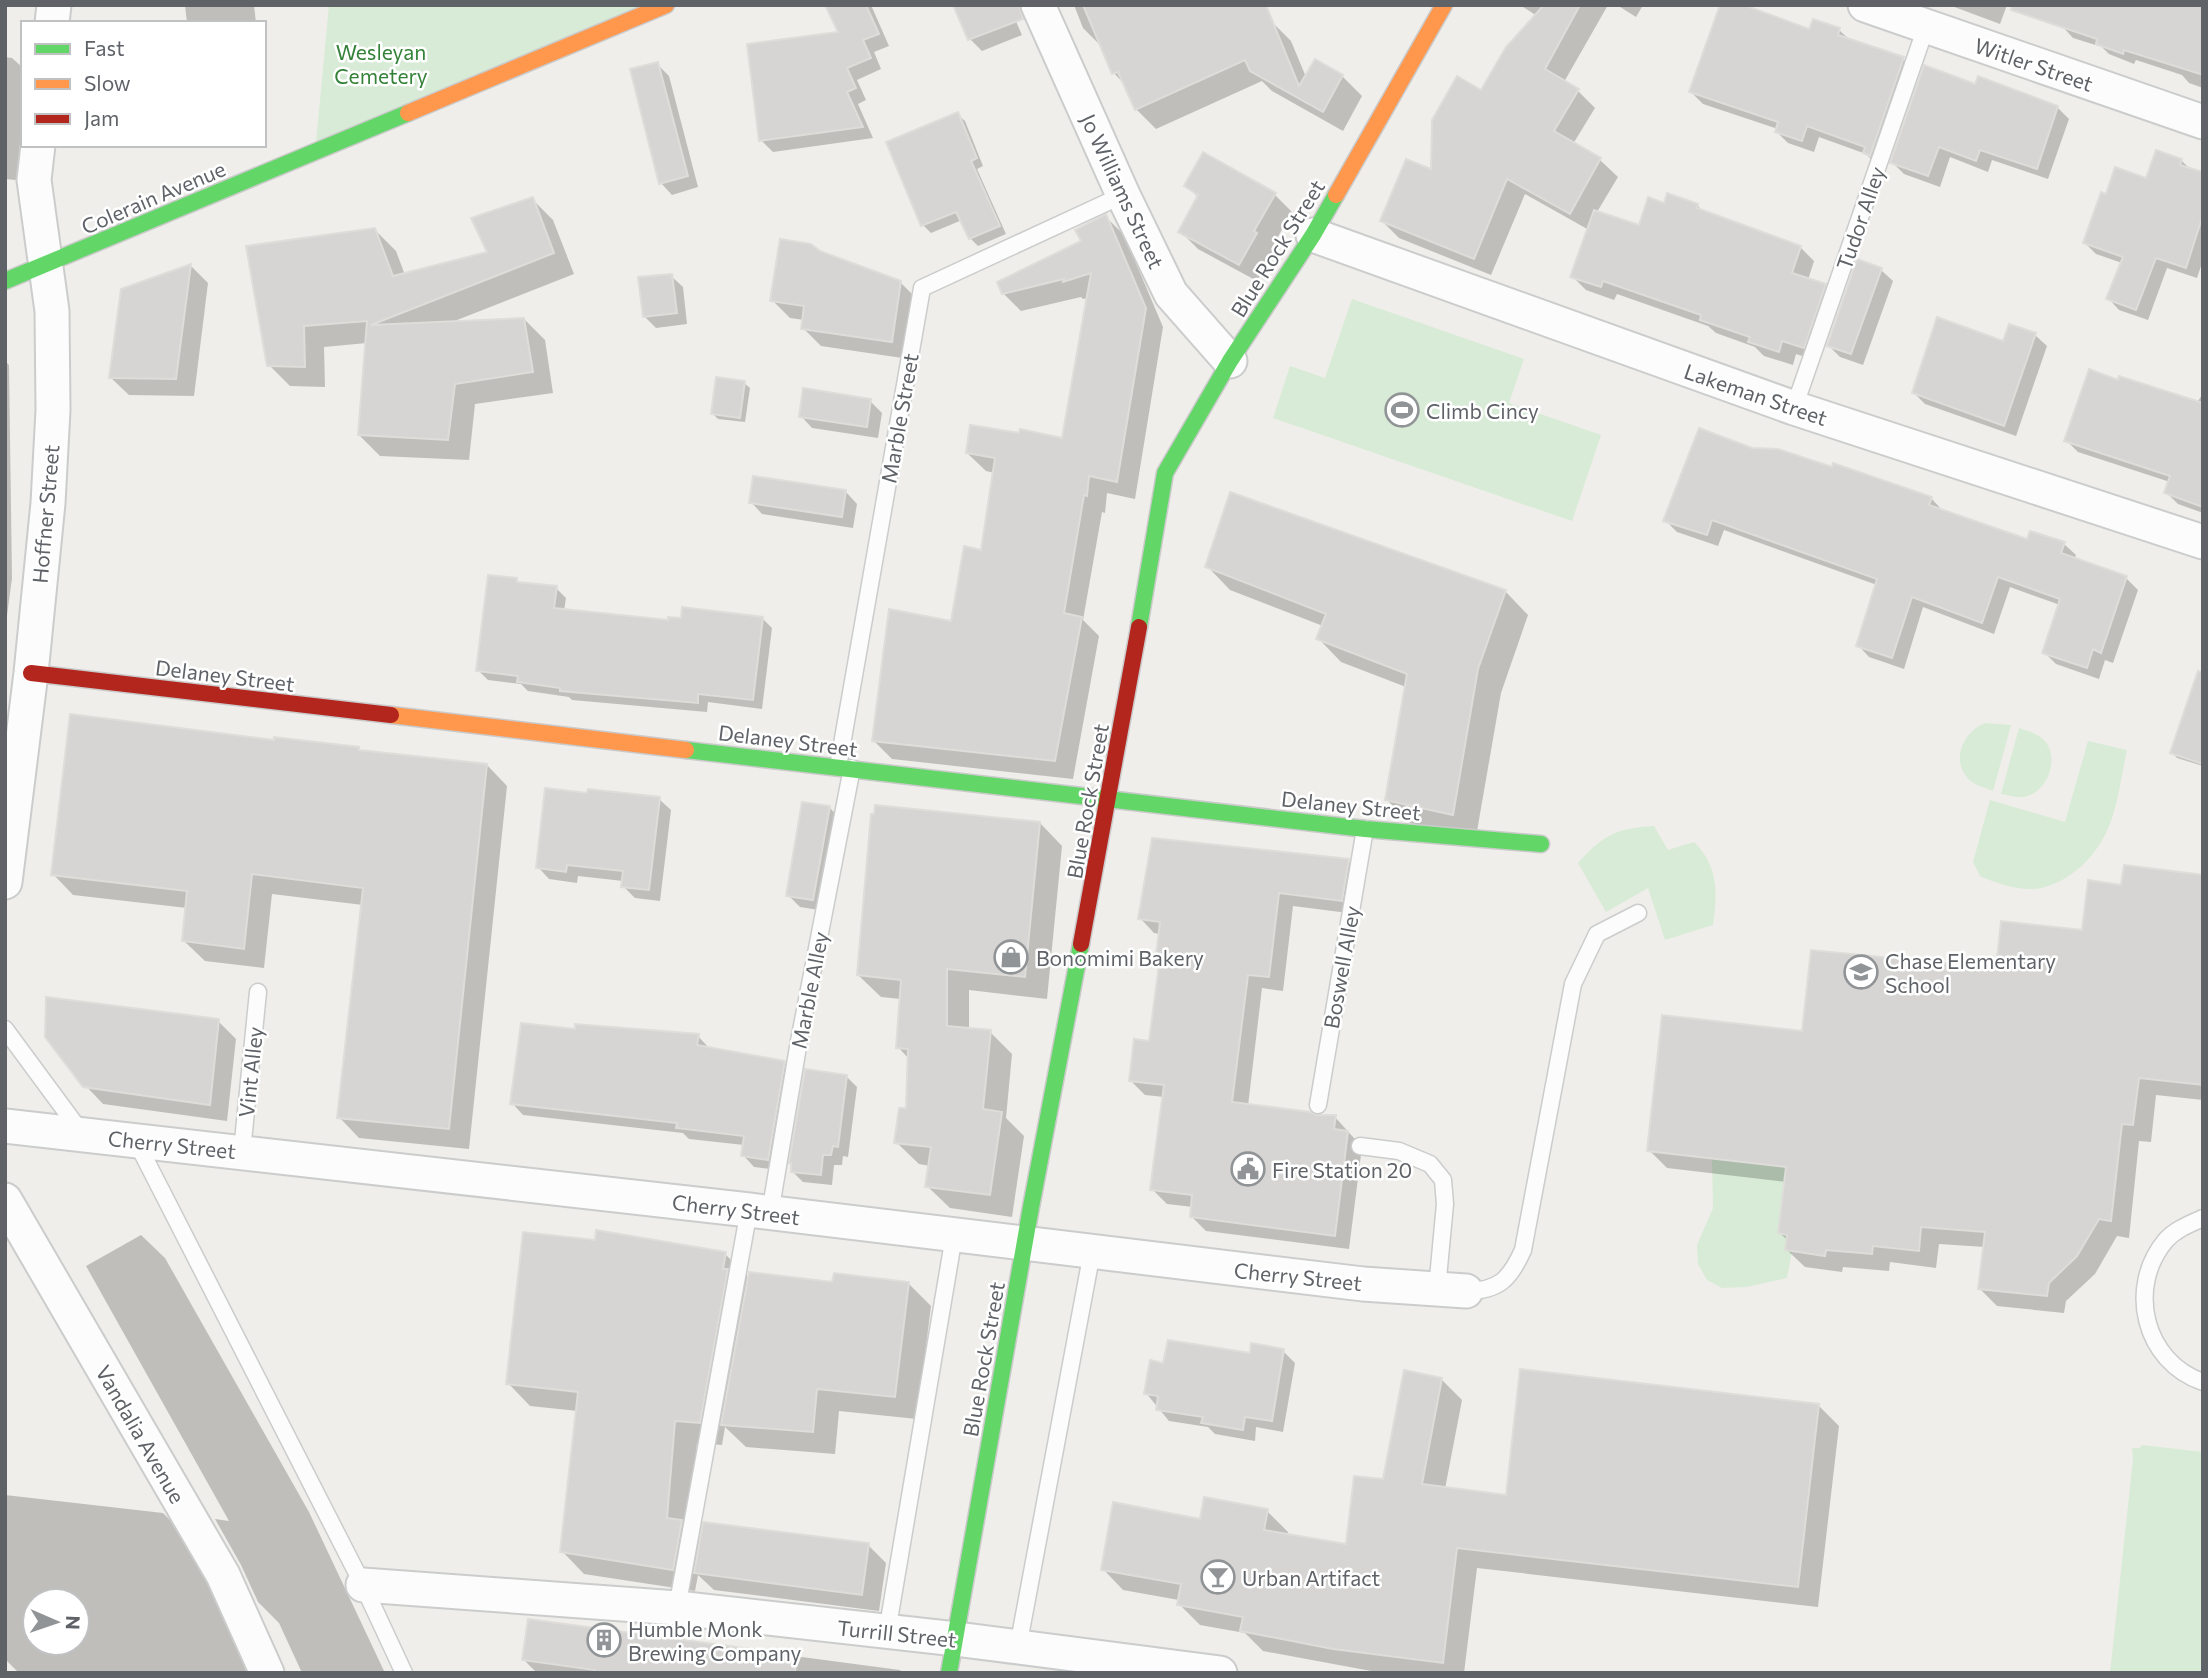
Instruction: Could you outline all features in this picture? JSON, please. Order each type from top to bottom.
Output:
[{"type":"street","name":"Colerain Avenue","points":[[5,281],[666,5]]},
{"type":"street","name":"Jo Williams Street","points":[[1038,5],[1123,195],[1171,294],[1230,362]]},
{"type":"street","name":"Blue Rock Street","points":[[949,1673],[1024,1244],[1109,799],[1165,473],[1230,362],[1314,234],[1444,5]]},
{"type":"street","name":"Witler Street","points":[[1865,5],[2203,122]]},
{"type":"street","name":"Hoffner Street","points":[[5,882],[31,673],[48,503],[52,312],[34,180],[38,147]]},
{"type":"street","name":"Lakeman Street","points":[[1314,234],[1794,408],[2203,542]]},
{"type":"street","name":"Delaney Street","points":[[31,673],[1365,829],[1541,844]]},
{"type":"street","name":"Cherry Street","points":[[5,1126],[760,1211],[1363,1284],[1451,1290]]},
{"type":"street","name":"Vandalia Avenue","points":[[5,1200],[223,1575],[267,1673]]},
{"type":"street","name":"Turrill Street","points":[[363,1585],[677,1608],[956,1639],[1220,1673]]},
{"type":"lane","name":"Tudor Alley","points":[[1794,408],[1926,27]]},
{"type":"lane","name":"Marble Street","points":[[845,767],[922,288],[1123,195]]},
{"type":"lane","name":"Marble Alley","points":[[677,1608],[760,1211],[799,1041],[845,767]]},
{"type":"lane","name":"Boswell Alley","points":[[1318,1105],[1365,829]]},
{"type":"lane","points":[[1360,1146],[1399,1151],[1430,1164],[1443,1180],[1451,1290],[1484,1291],[1504,1282],[1523,1250],[1573,984],[1597,934],[1638,913]]},
{"type":"lane","name":"Vint Alley","points":[[242,1151],[258,992]]},
{"type":"lane","points":[[5,1029],[82,1134]]},
{"type":"lane","points":[[136,1140],[363,1585],[404,1673]]},
{"type":"lane","points":[[2203,1218],[2181,1228],[2166,1240],[2150,1266],[2143,1296],[2147,1326],[2166,1358],[2189,1378],[2203,1382]]},
{"type":"lane","points":[[887,1632],[954,1236]]},
{"type":"lane","points":[[1018,1647],[1092,1252]]},
{"type":"green space","name":"Wesleyan Cemetery","points":[[329,5],[666,5],[315,153]]},
{"type":"green space","name":"Climb Cincy","points":[[1352,299],[1524,359],[1509,403],[1601,435],[1572,521],[1273,418],[1290,366],[1325,378]]},
{"type":"green space","points":[[1985,723],[2011,725],[1993,791],[1972,782],[1965,775],[1960,758],[1961,749],[1970,733]]},
{"type":"green space","points":[[2019,728],[2044,740],[2051,756],[2045,782],[2031,794],[2020,797],[2001,794]]},
{"type":"green space","points":[[2088,741],[2127,750],[2119,793],[2108,830],[2086,862],[2066,878],[2042,888],[2011,886],[1980,876],[1973,862],[1990,800],[2065,822]]},
{"type":"green space","points":[[1654,826],[1668,850],[1694,842],[1708,860],[1716,891],[1713,925],[1665,940],[1648,888],[1606,912],[1578,863],[1595,846],[1620,831]]},
{"type":"green space","points":[[1762,1122],[1791,1125],[1778,1233],[1787,1235],[1785,1250],[1792,1251],[1787,1278],[1747,1287],[1722,1288],[1707,1280],[1698,1264],[1697,1245],[1713,1208],[1712,1159],[1756,1164]]},
{"type":"green space","points":[[2142,1445],[2203,1452],[2203,1673],[2110,1673],[2132,1448],[2140,1448]]},
{"type":"building","points":[[825,5],[866,5],[879,34],[863,40],[871,58],[847,68],[856,88],[847,92],[863,127],[759,141],[747,44],[838,32]]},
{"type":"building","points":[[953,5],[1019,5],[1023,19],[968,40]]},
{"type":"building","points":[[1083,5],[1266,5],[1299,86],[1315,59],[1343,75],[1323,112],[1250,71],[1245,60],[1135,110],[1118,72],[1112,74]]},
{"type":"building","points":[[1544,5],[1580,5],[1545,69],[1579,89],[1554,131],[1601,158],[1570,214],[1507,179],[1474,259],[1380,221],[1406,159],[1431,169],[1432,120],[1457,76],[1481,90],[1506,47]]},
{"type":"building","points":[[1720,5],[1744,5],[1809,29],[1813,19],[1840,28],[1838,35],[1904,57],[1870,156],[1863,153],[1865,147],[1807,126],[1802,141],[1775,132],[1778,122],[1689,92]]},
{"type":"building","points":[[2012,5],[2203,5],[2203,75],[2124,50],[2123,54],[2096,44],[2097,39],[2011,10]]},
{"type":"building","points":[[658,62],[688,176],[659,184],[630,69]]},
{"type":"building","points":[[1924,65],[1975,84],[1978,76],[2058,106],[2037,169],[1980,150],[1976,161],[1939,147],[1928,176],[1890,163]]},
{"type":"building","points":[[958,112],[977,158],[971,161],[1000,226],[969,239],[956,212],[921,226],[886,142]]},
{"type":"building","points":[[2156,150],[2182,159],[2180,165],[2203,172],[2203,215],[2186,268],[2156,258],[2136,310],[2106,299],[2123,257],[2083,243],[2101,192],[2106,194],[2115,167],[2146,178]]},
{"type":"building","points":[[1203,152],[1276,193],[1254,231],[1257,233],[1239,265],[1178,232],[1198,195],[1184,186]]},
{"type":"building","points":[[1667,193],[1698,204],[1697,208],[1801,246],[1792,273],[1826,284],[1804,348],[1782,341],[1779,352],[1748,342],[1750,337],[1700,320],[1701,315],[1603,281],[1601,287],[1570,277],[1594,210],[1639,225],[1648,197],[1664,203]]},
{"type":"building","points":[[533,197],[554,253],[371,325],[524,318],[533,372],[455,384],[448,440],[358,435],[367,321],[304,326],[305,367],[267,366],[246,246],[375,228],[393,276],[487,252],[471,218]]},
{"type":"building","points":[[1106,214],[1146,308],[1117,482],[1089,476],[1087,496],[1084,495],[1064,613],[1082,617],[1055,761],[872,741],[889,609],[951,621],[964,546],[981,550],[995,458],[966,453],[970,425],[1019,433],[1020,429],[1062,438],[1091,273],[1063,282],[1064,279],[1002,294],[997,282],[1081,241],[1075,230]]},
{"type":"building","points":[[780,239],[811,244],[820,251],[901,281],[892,342],[801,329],[804,306],[770,301]]},
{"type":"building","points":[[1857,259],[1882,268],[1851,354],[1827,346]]},
{"type":"building","points":[[191,264],[176,379],[109,378],[121,289]]},
{"type":"building","points":[[672,274],[677,313],[643,317],[638,277]]},
{"type":"building","points":[[1937,317],[2003,341],[2009,324],[2036,333],[2004,426],[1912,393]]},
{"type":"building","points":[[2089,369],[2118,380],[2119,376],[2203,403],[2203,507],[2164,493],[2170,476],[2064,441]]},
{"type":"building","points":[[716,377],[745,381],[740,418],[711,414]]},
{"type":"building","points":[[803,388],[871,399],[867,427],[799,417]]},
{"type":"building","points":[[1699,428],[1752,448],[1778,449],[1832,467],[1833,463],[1932,497],[1929,505],[2027,539],[2030,531],[2065,542],[2061,553],[2127,576],[2101,653],[2093,649],[2087,668],[2042,653],[2060,599],[1998,577],[1982,623],[1912,597],[1892,658],[1856,646],[1877,579],[1712,520],[1707,535],[1663,521]]},
{"type":"building","points":[[753,476],[846,490],[842,517],[749,503]]},
{"type":"building","points":[[1230,492],[1506,590],[1478,669],[1453,815],[1385,800],[1407,674],[1316,639],[1326,614],[1205,567]]},
{"type":"building","points":[[488,575],[517,578],[517,582],[557,586],[554,608],[668,620],[668,617],[681,618],[682,607],[763,617],[753,700],[698,694],[698,703],[560,691],[560,688],[517,682],[518,676],[476,671]]},
{"type":"building","points":[[2198,671],[2203,672],[2203,764],[2170,753]]},
{"type":"building","points":[[70,714],[487,764],[449,1129],[337,1118],[363,888],[252,874],[244,949],[182,941],[187,891],[51,875]]},
{"type":"building","points":[[545,788],[587,793],[588,789],[660,797],[649,890],[621,887],[623,871],[567,865],[566,872],[536,868]]},
{"type":"building","points":[[802,802],[830,806],[813,900],[786,896]]},
{"type":"building","points":[[875,805],[1040,822],[1025,977],[947,969],[947,1026],[991,1030],[983,1109],[1002,1112],[990,1195],[925,1187],[931,1147],[894,1143],[899,1108],[906,1108],[908,1049],[896,1048],[901,980],[857,975],[871,814],[874,814]]},
{"type":"building","points":[[1152,838],[1349,859],[1342,901],[1279,893],[1269,977],[1248,975],[1232,1102],[1317,1115],[1336,1115],[1334,1129],[1348,1131],[1335,1236],[1190,1217],[1192,1195],[1150,1190],[1164,1085],[1129,1081],[1134,1039],[1149,1041],[1159,965],[1155,964],[1160,922],[1138,919]]},
{"type":"building","points":[[2124,865],[2203,875],[2203,1085],[2139,1078],[2133,1125],[2122,1124],[2111,1221],[2099,1219],[2077,1256],[2049,1283],[2047,1296],[1978,1289],[1985,1232],[1921,1227],[1919,1251],[1873,1246],[1872,1254],[1826,1250],[1825,1256],[1785,1250],[1787,1235],[1778,1233],[1786,1167],[1647,1151],[1662,1015],[1802,1031],[1811,950],[1996,968],[2001,921],[2082,930],[2088,880],[2121,885]]},
{"type":"building","points":[[46,997],[219,1019],[210,1105],[83,1087],[45,1037]]},
{"type":"building","points":[[521,1023],[575,1029],[575,1024],[699,1034],[697,1045],[785,1061],[768,1160],[741,1156],[744,1136],[676,1128],[677,1123],[510,1104]]},
{"type":"building","points":[[805,1069],[847,1075],[838,1147],[833,1146],[831,1155],[823,1155],[821,1175],[791,1172],[789,1163]]},
{"type":"building","points":[[596,1230],[726,1252],[723,1269],[728,1269],[700,1423],[675,1421],[667,1518],[682,1520],[673,1570],[560,1552],[578,1392],[506,1384],[523,1232],[595,1240]]},
{"type":"building","points":[[749,1272],[832,1282],[834,1273],[909,1282],[895,1397],[817,1389],[813,1432],[721,1425]]},
{"type":"building","points":[[1168,1340],[1250,1353],[1251,1343],[1284,1349],[1272,1421],[1245,1417],[1243,1430],[1201,1423],[1203,1417],[1156,1410],[1158,1396],[1144,1394],[1150,1360],[1163,1363]]},
{"type":"building","points":[[1520,1369],[1819,1404],[1798,1587],[1457,1548],[1443,1663],[1333,1649],[1240,1631],[1243,1617],[1177,1605],[1181,1584],[1101,1570],[1113,1502],[1200,1519],[1204,1497],[1268,1509],[1264,1530],[1346,1544],[1354,1476],[1383,1479],[1404,1370],[1442,1378],[1422,1484],[1506,1495]]},
{"type":"building","points":[[703,1522],[869,1543],[862,1595],[694,1573]]},
{"type":"building","name":"Humble Monk Brewing Company","points":[[528,1619],[796,1655],[795,1673],[594,1673],[595,1670],[522,1660]]},
{"type":"traffic: fast","points":[[5,281],[408,113]]},
{"type":"traffic: fast","points":[[1139,627],[1165,473],[1230,361],[1313,235],[1336,195]]},
{"type":"traffic: fast","points":[[686,750],[1365,829],[1541,844]]},
{"type":"traffic: fast","points":[[949,1673],[1031,1207],[1081,944]]},
{"type":"traffic: slow","points":[[408,113],[666,5]]},
{"type":"traffic: slow","points":[[1336,195],[1444,5]]},
{"type":"traffic: slow","points":[[391,715],[686,750]]},
{"type":"traffic: jam","points":[[1081,944],[1139,627]]},
{"type":"traffic: jam","points":[[31,673],[391,715]]},
{"type":"place","name":"Climb Cincy","points":[[1402,410]]},
{"type":"place","name":"Bonomimi Bakery","points":[[1011,957]]},
{"type":"place","name":"Chase Elementary School","points":[[1861,972]]},
{"type":"place","name":"Fire Station 20","points":[[1248,1169]]},
{"type":"place","name":"Urban Artifact","points":[[1218,1577]]},
{"type":"place","name":"Humble Monk Brewing Company","points":[[604,1640]]}]
